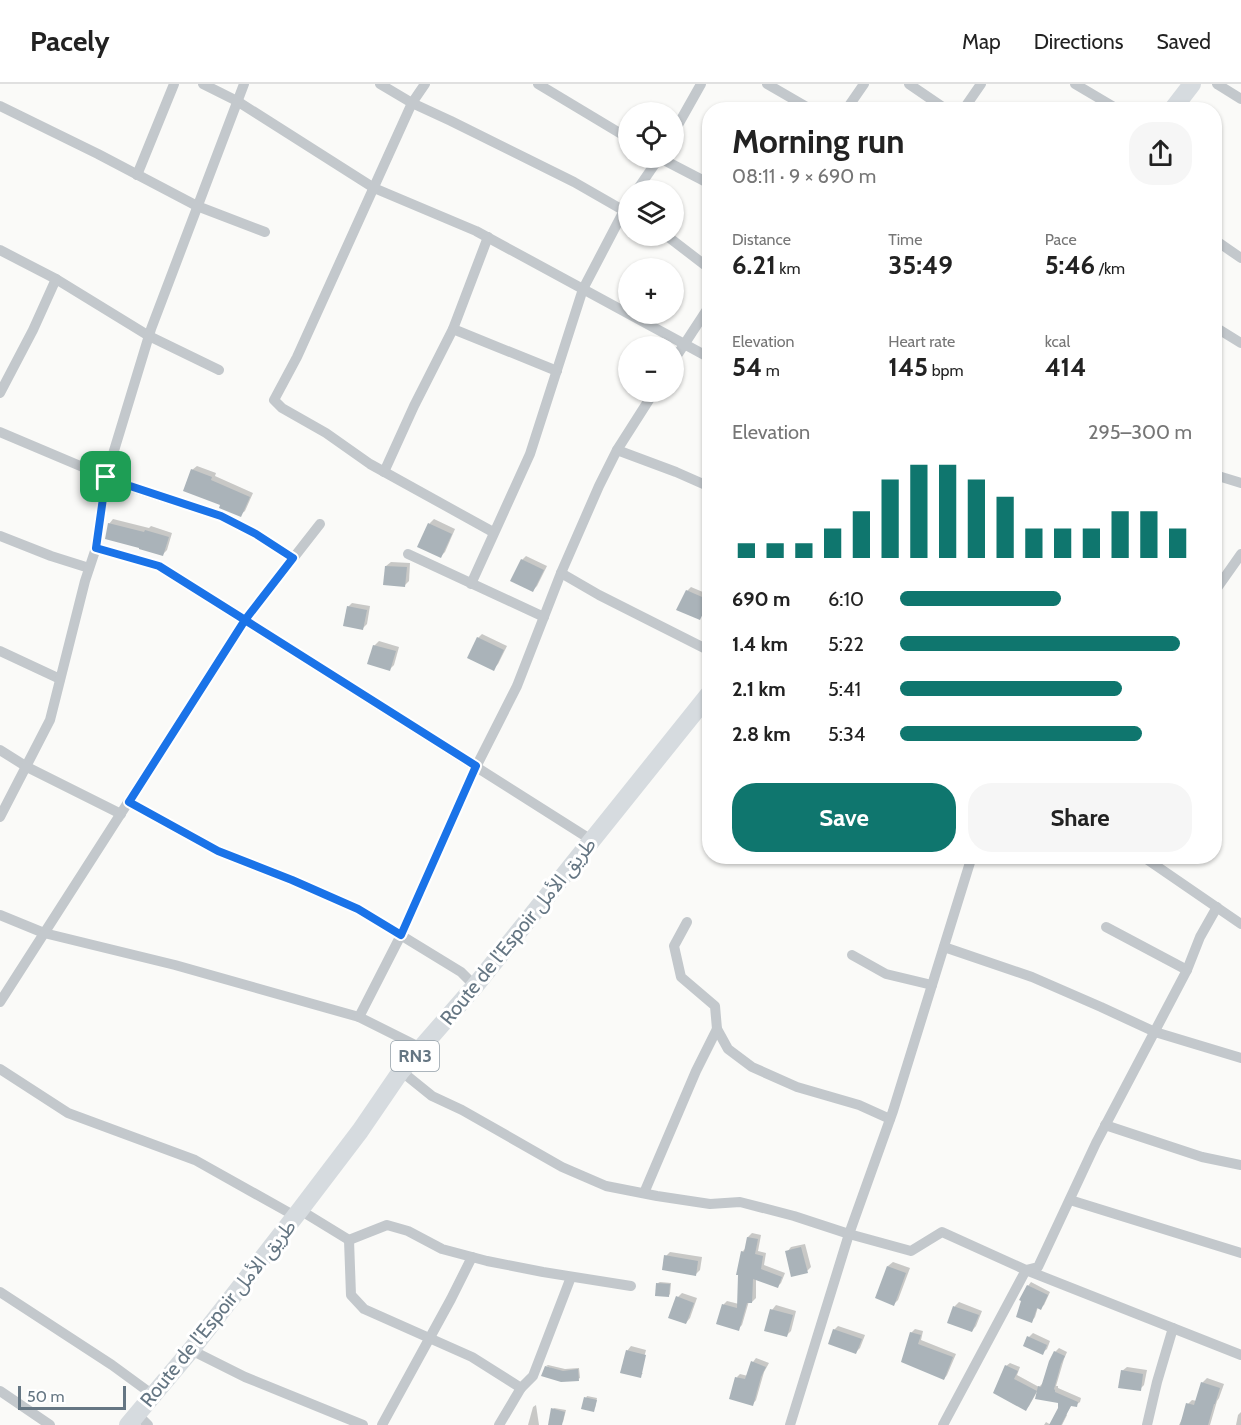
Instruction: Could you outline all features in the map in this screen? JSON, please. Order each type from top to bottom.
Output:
[{"type":"highway","points":[[1178,102],[1192,84]]},
{"type":"highway","name":"Route de l’Espoir طريق الأمل","points":[[138,1421],[153,1395],[298,1213],[360,1131],[401,1071],[475,986],[702,703]]},
{"type":"street","points":[[136,175],[174,84]]},
{"type":"street","points":[[203,84],[237,101],[374,188],[488,237],[668,336]]},
{"type":"street","points":[[0,817],[50,720],[96,548],[106,477],[149,336],[244,84]]},
{"type":"street","points":[[380,84],[412,103],[618,204]]},
{"type":"street","points":[[424,84],[412,103],[297,357],[274,400],[282,408],[326,433],[384,472],[493,532]]},
{"type":"street","points":[[538,84],[618,132]]},
{"type":"street","points":[[684,114],[701,84]]},
{"type":"street","points":[[766,84],[798,102]]},
{"type":"street","points":[[852,102],[864,84]]},
{"type":"street","points":[[909,84],[935,102]]},
{"type":"street","points":[[969,102],[981,84]]},
{"type":"street","points":[[1075,84],[1105,102]]},
{"type":"street","points":[[1217,84],[1241,99]]},
{"type":"street","points":[[0,106],[197,206],[265,232]]},
{"type":"street","points":[[679,168],[702,180]]},
{"type":"street","points":[[471,584],[530,454],[583,290],[618,226]]},
{"type":"street","points":[[384,472],[453,329],[488,237]]},
{"type":"street","points":[[1222,245],[1241,258]]},
{"type":"street","points":[[680,246],[702,263]]},
{"type":"street","points":[[0,250],[57,279],[149,336],[219,370]]},
{"type":"street","points":[[0,393],[57,279]]},
{"type":"street","points":[[684,343],[702,317]]},
{"type":"street","points":[[453,329],[557,370]]},
{"type":"street","points":[[1222,331],[1241,343]]},
{"type":"street","points":[[684,345],[702,354]]},
{"type":"street","points":[[359,1017],[401,935],[476,766],[517,686],[561,573],[599,486],[617,450],[648,402]]},
{"type":"street","points":[[0,432],[106,477],[221,516],[256,534],[293,558]]},
{"type":"street","points":[[617,450],[702,483]]},
{"type":"street","points":[[1222,477],[1241,483]]},
{"type":"street","points":[[0,1002],[245,620],[320,524]]},
{"type":"street","points":[[0,536],[89,568]]},
{"type":"street","points":[[96,548],[159,566],[593,841]]},
{"type":"street","points":[[408,554],[544,617]]},
{"type":"street","points":[[1222,581],[1241,554]]},
{"type":"street","points":[[561,573],[599,595],[702,647]]},
{"type":"street","points":[[0,651],[60,679]]},
{"type":"street","points":[[0,750],[27,767],[120,814]]},
{"type":"street","points":[[129,802],[218,851],[358,909],[461,972],[475,986]]},
{"type":"street","points":[[790,1425],[849,1234],[890,1119],[970,864]]},
{"type":"street","points":[[1154,864],[1241,924]]},
{"type":"street","points":[[943,1425],[1026,1270],[1038,1267],[1105,1125],[1187,970],[1200,937],[1217,907]]},
{"type":"street","points":[[0,915],[44,933],[175,965],[359,1017],[422,1048]]},
{"type":"street","points":[[687,922],[674,946],[681,977],[715,1006],[717,1029],[728,1050],[752,1067],[797,1087],[859,1105],[890,1119]]},
{"type":"street","points":[[1106,927],[1187,970]]},
{"type":"street","points":[[944,947],[1032,977],[1155,1032],[1241,1058]]},
{"type":"street","points":[[852,956],[886,974],[932,985]]},
{"type":"street","points":[[644,1193],[696,1071],[717,1029]]},
{"type":"street","points":[[0,1069],[68,1113],[195,1160],[349,1240],[387,1225],[408,1231],[442,1249],[472,1257],[532,1270],[631,1286]]},
{"type":"street","points":[[401,1071],[432,1095],[472,1115],[562,1167],[606,1186],[711,1204],[740,1202],[911,1251],[942,1232],[1026,1270],[1241,1355]]},
{"type":"street","points":[[1105,1125],[1202,1157],[1241,1165]]},
{"type":"street","points":[[1070,1200],[1241,1253]]},
{"type":"street","points":[[349,1240],[351,1295],[364,1309],[472,1357],[521,1388]]},
{"type":"street","points":[[382,1425],[472,1257]]},
{"type":"street","points":[[499,1425],[521,1388],[533,1376],[571,1277]]},
{"type":"street","points":[[0,1292],[112,1365],[153,1395]]},
{"type":"street","points":[[1147,1425],[1173,1328]]},
{"type":"street","points":[[190,1350],[244,1377],[363,1425]]},
{"type":"street","points":[[0,1391],[50,1425]]},
{"type":"building","points":[[191,469],[250,497],[241,517],[219,508],[220,505],[183,491]]},
{"type":"building","points":[[108,523],[169,537],[163,556],[105,539]]},
{"type":"building","points":[[428,523],[452,534],[441,558],[417,547]]},
{"type":"building","points":[[521,559],[544,570],[533,592],[510,581]]},
{"type":"building","points":[[385,566],[407,567],[405,587],[383,585]]},
{"type":"building","points":[[686,590],[702,597],[700,620],[676,610]]},
{"type":"building","points":[[347,606],[367,610],[363,630],[343,626]]},
{"type":"building","points":[[477,637],[504,650],[494,671],[467,658]]},
{"type":"building","points":[[373,645],[396,651],[390,671],[367,664]]},
{"type":"building","points":[[747,1237],[758,1239],[755,1254],[763,1256],[761,1269],[782,1277],[778,1288],[753,1279],[752,1303],[747,1303],[739,1331],[716,1324],[722,1304],[737,1308],[738,1275],[736,1275],[741,1251],[744,1252]]},
{"type":"building","points":[[801,1247],[808,1273],[791,1277],[785,1251]]},
{"type":"building","points":[[664,1255],[698,1261],[696,1276],[662,1270]]},
{"type":"building","points":[[887,1266],[906,1273],[894,1306],[875,1298]]},
{"type":"building","points":[[656,1283],[670,1284],[669,1297],[655,1296]]},
{"type":"building","points":[[1027,1285],[1048,1295],[1041,1310],[1037,1308],[1032,1323],[1016,1317],[1021,1301],[1019,1300]]},
{"type":"building","points":[[676,1296],[694,1303],[686,1324],[668,1318]]},
{"type":"building","points":[[953,1306],[979,1315],[972,1332],[947,1323]]},
{"type":"building","points":[[770,1309],[793,1315],[787,1337],[764,1331]]},
{"type":"building","points":[[833,1329],[862,1339],[856,1354],[828,1344]]},
{"type":"building","points":[[910,1332],[921,1335],[918,1344],[953,1357],[944,1380],[901,1362]]},
{"type":"building","points":[[1027,1336],[1047,1345],[1043,1355],[1023,1346]]},
{"type":"building","points":[[626,1350],[646,1355],[641,1378],[620,1373]]},
{"type":"building","points":[[1054,1351],[1065,1356],[1055,1392],[1078,1402],[1077,1407],[1071,1406],[1061,1425],[1049,1425],[1058,1408],[1058,1403],[1035,1399],[1038,1386],[1041,1387]]},
{"type":"building","points":[[751,1361],[766,1367],[753,1406],[729,1399],[735,1377],[745,1379]]},
{"type":"building","points":[[1005,1365],[1018,1371],[1014,1379],[1037,1391],[1026,1411],[993,1393]]},
{"type":"building","points":[[545,1366],[563,1371],[578,1369],[579,1381],[561,1382],[541,1376]]},
{"type":"building","points":[[1121,1370],[1143,1374],[1141,1391],[1118,1388]]},
{"type":"building","points":[[1201,1382],[1220,1388],[1208,1425],[1180,1425],[1186,1403],[1194,1405]]},
{"type":"building","points":[[584,1397],[597,1400],[594,1412],[581,1409]]},
{"type":"building","points":[[551,1408],[565,1412],[562,1425],[548,1425]]},
{"type":"route","points":[[106,477],[96,548],[159,566],[245,620],[129,802],[218,851],[358,909],[401,935],[476,766],[245,620],[293,558],[256,534],[221,516],[106,477]]}]
